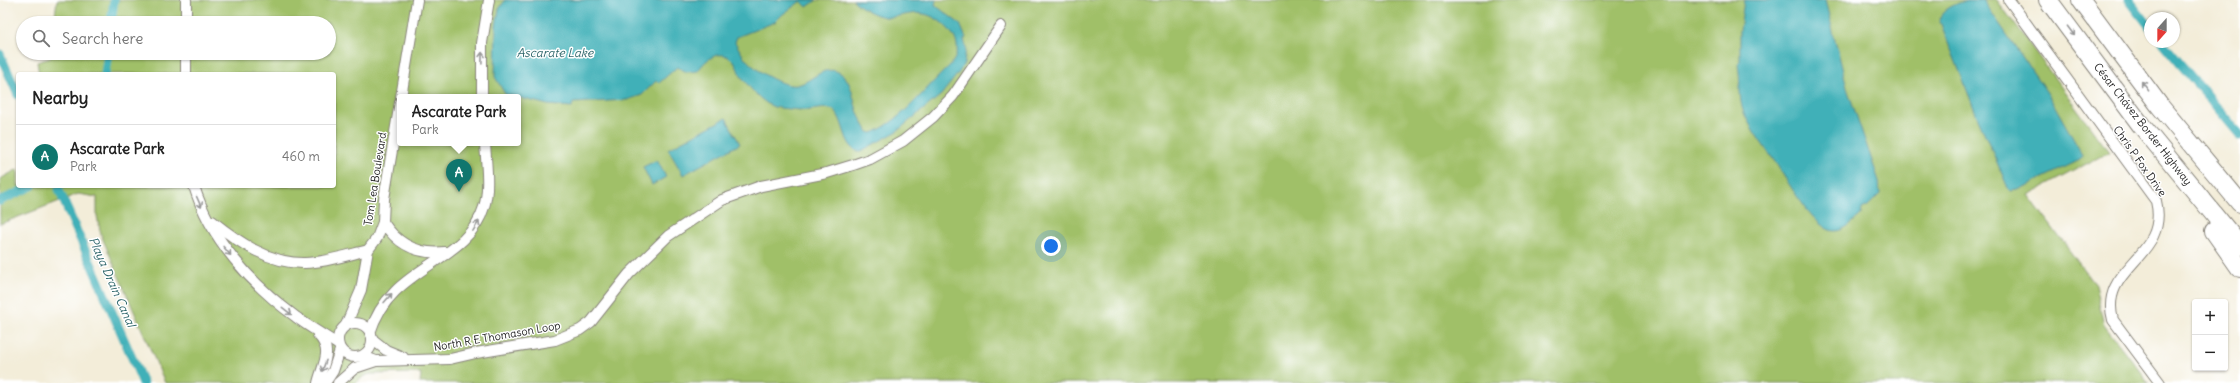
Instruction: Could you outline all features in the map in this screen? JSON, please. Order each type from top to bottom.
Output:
[{"type":"highway","name":"César Chávez Border Highway","points":[[2048,0],[2141,125],[2240,246]]},
{"type":"highway","points":[[2081,0],[2159,105],[2240,203]]},
{"type":"highway","points":[[2159,105],[2240,189]]},
{"type":"highway","points":[[2141,125],[2240,268]]},
{"type":"street","points":[[186,0],[186,16]]},
{"type":"street","points":[[401,94],[417,0]]},
{"type":"street","points":[[482,94],[482,43],[489,0]]},
{"type":"street","name":"Chris P Fox Drive","points":[[2009,0],[2156,201],[2159,220],[2154,237],[2116,284],[2110,303],[2110,312],[2112,320],[2160,383]]},
{"type":"street","name":"North R E Thomason Loop","points":[[360,357],[376,361],[450,359],[476,353],[555,340],[580,330],[591,322],[629,274],[668,236],[722,200],[762,186],[827,173],[853,166],[870,159],[903,141],[954,96],[1001,26]]},
{"type":"street","points":[[186,60],[186,72]]},
{"type":"street","name":"Tom Lea Boulevard","points":[[346,325],[361,290],[368,250],[377,238],[383,222],[384,199],[397,120]]},
{"type":"street","points":[[341,381],[360,357],[370,348],[371,336],[380,310],[393,292],[413,275],[447,252],[473,230],[485,205],[485,146]]},
{"type":"street","points":[[194,188],[198,202],[222,244],[251,278],[276,302],[339,347],[347,356],[360,357]]},
{"type":"street","points":[[207,217],[233,238],[249,247],[291,262],[321,261],[368,250]]},
{"type":"street","points":[[383,222],[390,232],[410,247],[422,252],[447,252]]},
{"type":"street","points":[[325,383],[333,371],[339,347],[339,333],[346,325],[357,323],[363,325],[371,336]]},
{"type":"street","points":[[309,326],[320,336],[327,349],[327,357],[318,383]]},
{"type":"street","name":"North R E Thomason Loop","points":[[371,336],[386,350],[407,359]]},
{"type":"street","points":[[341,381],[355,368],[376,361]]},
{"type":"green space","points":[[57,0],[1997,0],[2109,152],[2028,195],[2095,285],[2104,325],[2149,383],[420,383],[421,373],[370,374],[364,376],[356,383],[165,383],[101,235],[97,216],[97,197],[78,194],[0,224],[0,179],[16,170],[16,188],[336,188],[336,72],[39,72],[37,62],[44,60],[336,60],[336,16],[55,16]]},
{"type":"water","name":"Ascarate Lake","points":[[505,0],[817,0],[807,7],[801,1],[775,22],[737,37],[735,42],[749,62],[761,72],[784,84],[797,85],[820,73],[831,70],[844,76],[851,87],[860,118],[868,132],[872,133],[891,122],[909,107],[952,63],[955,58],[957,48],[956,42],[949,29],[937,19],[919,13],[893,17],[876,15],[860,6],[853,0],[936,0],[935,5],[960,24],[966,38],[964,39],[966,48],[964,63],[960,71],[941,95],[896,132],[861,151],[857,151],[852,148],[846,138],[838,115],[834,110],[825,108],[798,110],[769,105],[752,89],[740,74],[734,62],[724,55],[710,58],[698,71],[687,72],[677,67],[659,83],[656,81],[642,95],[627,100],[573,103],[572,107],[548,105],[521,98],[521,94],[505,94],[495,77],[496,25],[499,9]]},
{"type":"water","points":[[1744,0],[1825,0],[1848,91],[1879,181],[1880,194],[1868,206],[1862,209],[1861,215],[1849,225],[1838,231],[1827,229],[1810,214],[1758,138],[1744,113],[1741,102],[1738,65],[1740,61],[1740,31]]},
{"type":"water","points":[[1968,0],[1983,0],[2048,94],[2083,156],[2080,160],[2018,190],[2010,191],[2008,188],[1977,116],[1939,19],[1947,9],[1955,4]]},
{"type":"water","points":[[726,118],[740,144],[683,175],[668,149]]},
{"type":"water","points":[[657,160],[666,177],[652,185],[643,167]]},
{"type":"waterway","points":[[112,16],[114,0]]},
{"type":"waterway","points":[[2129,0],[2144,19]]},
{"type":"waterway","points":[[2167,48],[2240,135]]},
{"type":"waterway","name":"Playa Drain Canal","points":[[0,54],[16,90]]},
{"type":"waterway","points":[[105,72],[107,60]]},
{"type":"waterway","points":[[0,201],[28,188]]},
{"type":"waterway","name":"Playa Drain Canal","points":[[59,190],[143,383]]},
{"type":"place","name":"Ascarate Park","points":[[459,192]]}]
